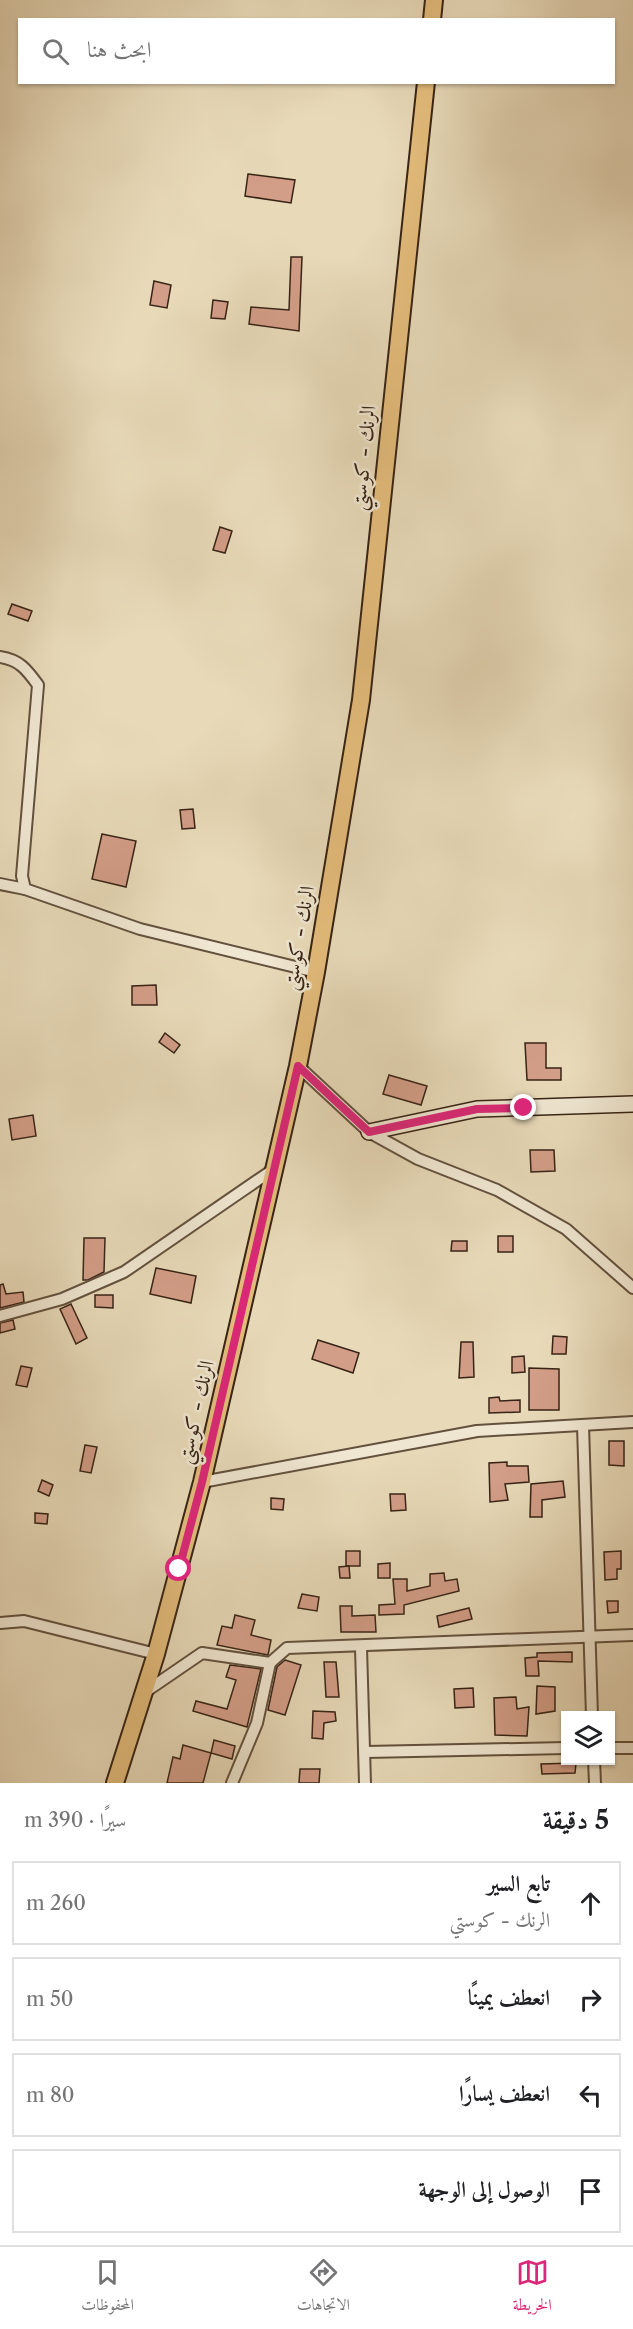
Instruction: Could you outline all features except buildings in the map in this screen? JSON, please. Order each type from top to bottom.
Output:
[{"type":"main road","points":[[432,18],[434,0]]},
{"type":"main road","name":"الرنك - كوستي","points":[[115,1783],[156,1654],[202,1482],[298,1066],[316,972],[360,700],[426,84]]},
{"type":"street","points":[[0,657],[13,659],[24,666],[38,685],[22,876],[24,889]]},
{"type":"street","points":[[0,884],[24,889],[140,929],[316,972]]},
{"type":"street","points":[[298,1066],[369,1132],[418,1159],[497,1190],[566,1229],[633,1288]]},
{"type":"street","points":[[369,1132],[477,1109],[633,1104]]},
{"type":"street","points":[[0,1316],[62,1299],[124,1272],[274,1169]]},
{"type":"street","points":[[202,1482],[477,1431],[633,1422]]},
{"type":"street","points":[[583,1425],[592,1711]]},
{"type":"street","points":[[0,1623],[24,1621],[156,1654]]},
{"type":"street","points":[[232,1783],[257,1723],[270,1662],[287,1648],[360,1648],[633,1635]]},
{"type":"street","points":[[360,1648],[366,1752],[365,1783]]},
{"type":"street","points":[[143,1694],[202,1653],[270,1662]]},
{"type":"street","points":[[615,1748],[633,1748]]},
{"type":"street","points":[[366,1752],[561,1749]]},
{"type":"street","points":[[594,1765],[595,1783]]},
{"type":"route","points":[[179,1569],[202,1482],[298,1066],[369,1132],[477,1109],[524,1108]]}]
